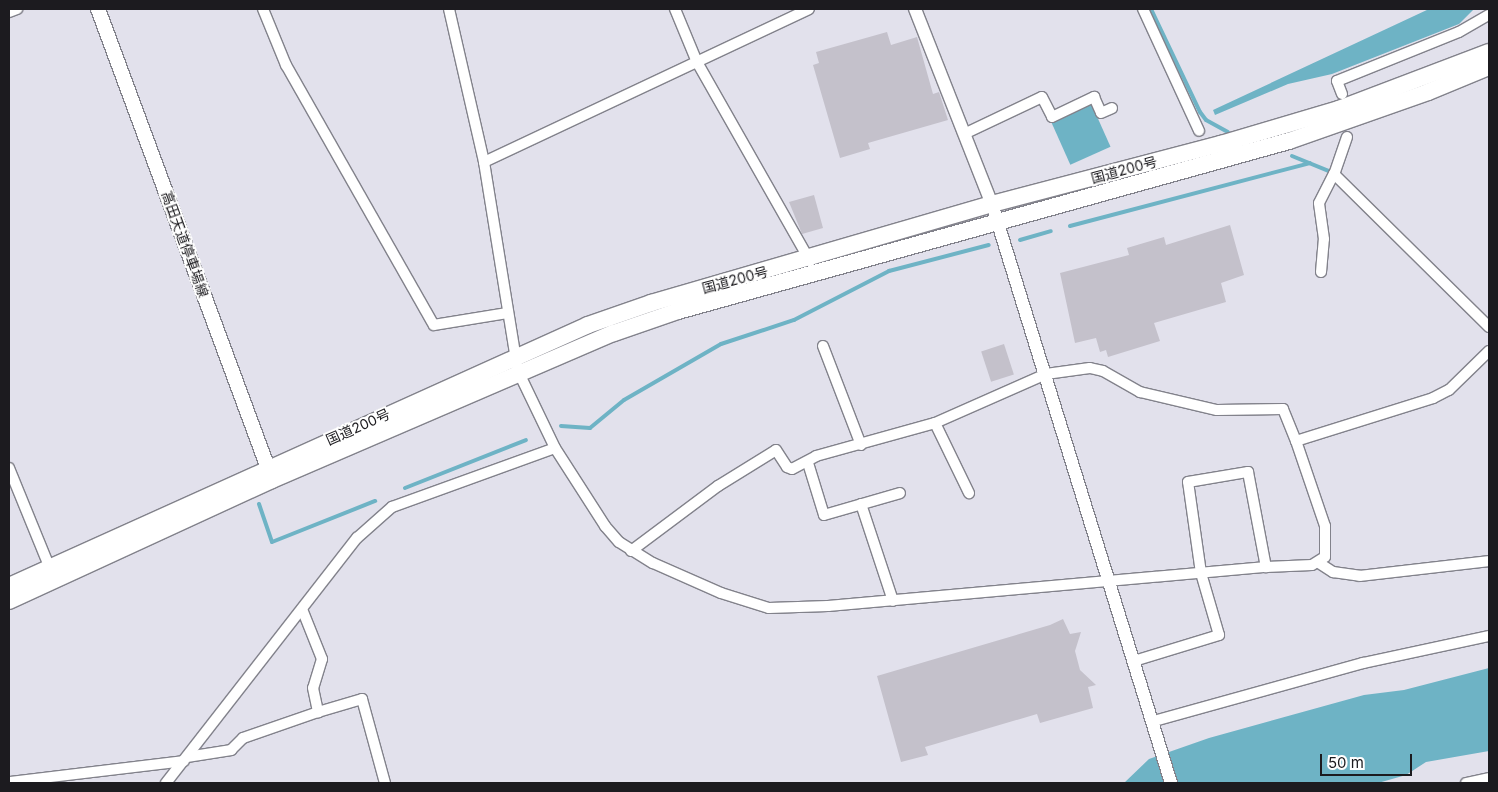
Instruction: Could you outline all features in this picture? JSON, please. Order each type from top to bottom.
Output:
[{"type":"highway","name":"国道200号","points":[[9,601],[52,574],[269,474],[517,364],[614,333],[992,204],[1340,109],[1489,52]]},
{"type":"highway","name":"国道200号","points":[[812,266],[997,221],[1289,141],[1489,67]]},
{"type":"highway","name":"国道200号","points":[[9,586],[52,574]]},
{"type":"main road","name":"高田天道停車場線","points":[[98,9],[269,474]]},
{"type":"street","points":[[9,12],[17,9]]},
{"type":"street","points":[[263,9],[286,65],[434,326],[507,313]]},
{"type":"street","points":[[449,9],[484,162],[507,290],[507,313],[517,364],[554,448],[605,526],[631,551],[721,593],[768,608],[893,601],[1320,563],[1333,572],[1360,576],[1489,561]]},
{"type":"street","points":[[675,9],[698,62],[812,266]]},
{"type":"street","points":[[484,162],[808,9]]},
{"type":"street","points":[[915,9],[992,204],[1046,374],[1107,583],[1155,724],[1171,783]]},
{"type":"street","points":[[1143,9],[1199,131]]},
{"type":"street","points":[[1342,94],[1338,81],[1459,32],[1489,15]]},
{"type":"street","points":[[964,134],[1042,97],[1052,117],[1094,97],[1102,113],[1112,108]]},
{"type":"street","points":[[1321,272],[1324,239],[1319,203],[1334,174],[1347,137]]},
{"type":"street","points":[[1334,174],[1489,327]]},
{"type":"street","points":[[823,346],[861,445]]},
{"type":"street","points":[[1296,441],[1433,398],[1449,390],[1489,351]]},
{"type":"street","points":[[631,551],[718,486],[776,450],[787,467],[792,469],[808,463],[816,456],[935,423],[1046,374],[1090,368],[1103,371],[1140,392],[1217,410],[1283,409],[1325,526],[1326,557],[1320,563]]},
{"type":"street","points":[[935,423],[969,493]]},
{"type":"street","points":[[166,783],[356,538],[392,507],[554,448]]},
{"type":"street","points":[[808,463],[824,515],[900,493]]},
{"type":"street","points":[[9,468],[52,574]]},
{"type":"street","points":[[1134,661],[1219,635],[1202,573],[1188,482],[1248,472],[1266,567]]},
{"type":"street","points":[[861,504],[893,601]]},
{"type":"street","points":[[302,609],[322,659],[313,688],[318,712]]},
{"type":"street","points":[[1155,724],[1363,663],[1489,636]]},
{"type":"street","points":[[9,782],[185,759],[231,750],[243,738],[318,712],[362,700],[385,783]]},
{"type":"street","points":[[1466,783],[1487,779]]},
{"type":"water","points":[[1429,9],[1474,9],[1459,24],[1332,74],[1288,84],[1215,115],[1213,110]]},
{"type":"water","points":[[1091,103],[1111,147],[1070,165],[1051,121]]},
{"type":"water","points":[[1489,668],[1489,751],[1426,762],[1406,775],[1378,783],[1124,783],[1149,759],[1209,738],[1364,695],[1404,690]]},
{"type":"building","points":[[887,32],[891,45],[917,37],[933,94],[939,92],[948,120],[868,143],[870,149],[840,158],[813,65],[819,63],[816,52]]},
{"type":"building","points":[[814,195],[823,228],[802,234],[789,202]]},
{"type":"building","points":[[1230,225],[1244,275],[1221,283],[1226,302],[1154,323],[1160,341],[1108,357],[1106,350],[1100,352],[1096,338],[1075,343],[1060,273],[1129,255],[1127,248],[1164,237],[1166,245]]},
{"type":"building","points":[[1004,344],[1014,374],[991,382],[981,351]]},
{"type":"building","points":[[1063,619],[1070,634],[1081,632],[1075,651],[1080,670],[1096,685],[1088,687],[1093,708],[1040,723],[1037,714],[925,747],[928,755],[901,762],[877,676],[1050,625]]},
{"type":"waterway","points":[[1151,9],[1200,112],[1206,120],[1228,132]]},
{"type":"waterway","points":[[1292,156],[1331,172]]},
{"type":"waterway","points":[[1070,226],[1310,163]]},
{"type":"waterway","points":[[1020,240],[1051,231]]},
{"type":"waterway","points":[[561,426],[590,428],[624,400],[721,344],[794,320],[889,271],[989,245]]},
{"type":"waterway","points":[[405,488],[526,440]]},
{"type":"waterway","points":[[259,504],[272,542],[375,501]]}]
